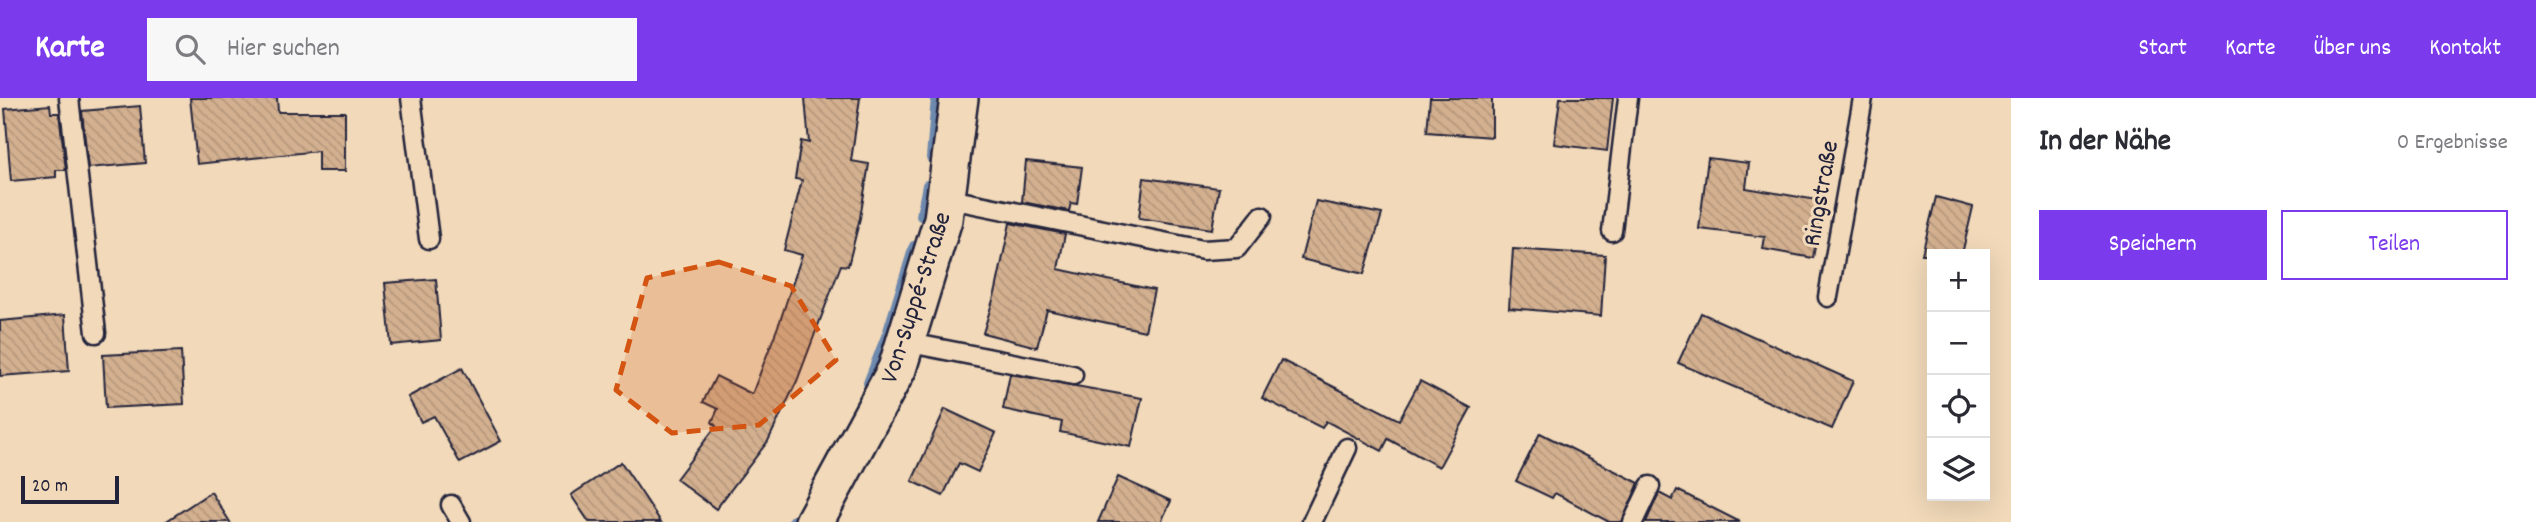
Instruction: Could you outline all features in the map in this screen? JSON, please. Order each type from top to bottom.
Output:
[{"type":"street","name":"Von-Suppé-Straße","points":[[814,522],[897,369],[943,219],[959,98]]},
{"type":"lane","points":[[69,98],[96,332]]},
{"type":"lane","points":[[411,98],[429,239]]},
{"type":"lane","points":[[1612,231],[1628,98]]},
{"type":"lane","name":"Ringstraße","points":[[1828,297],[1863,98]]},
{"type":"lane","points":[[945,198],[1203,250],[1237,248],[1262,216]]},
{"type":"lane","points":[[905,342],[1073,375]]},
{"type":"lane","points":[[1312,522],[1348,448]]},
{"type":"lane","points":[[1633,522],[1650,486]]},
{"type":"lane","points":[[451,505],[461,522]]},
{"type":"highlighted area","points":[[719,262],[791,286],[836,360],[759,425],[672,433],[616,390],[647,278]]},
{"type":"building","points":[[190,98],[277,98],[278,112],[345,112],[345,171],[318,171],[318,151],[197,164]]},
{"type":"building","points":[[805,98],[860,98],[851,161],[869,164],[860,218],[848,266],[841,265],[797,381],[768,441],[716,509],[676,479],[716,426],[712,422],[718,409],[703,402],[716,376],[752,394],[780,321],[802,255],[784,250],[802,180],[795,179],[801,141],[809,143]]},
{"type":"building","points":[[1430,98],[1492,98],[1492,137],[1427,132]]},
{"type":"building","points":[[1560,98],[1613,98],[1607,151],[1554,144]]},
{"type":"building","points":[[50,105],[51,113],[59,113],[66,170],[56,170],[56,177],[11,181],[5,109]]},
{"type":"building","points":[[140,106],[145,163],[88,168],[82,111]]},
{"type":"building","points":[[1708,158],[1749,163],[1746,188],[1823,201],[1813,258],[1763,249],[1765,237],[1699,229]]},
{"type":"building","points":[[1026,161],[1082,167],[1077,204],[1071,203],[1069,211],[1022,202]]},
{"type":"building","points":[[1144,178],[1219,188],[1212,229],[1139,218]]},
{"type":"building","points":[[1936,197],[1973,207],[1963,249],[1927,249],[1927,254],[1922,254]]},
{"type":"building","points":[[1316,201],[1382,214],[1364,274],[1301,259]]},
{"type":"building","points":[[1010,223],[1065,234],[1058,269],[1154,290],[1145,331],[1047,310],[1037,347],[983,333],[996,290]]},
{"type":"building","points":[[1513,249],[1605,255],[1601,316],[1509,308]]},
{"type":"building","points":[[436,279],[441,340],[391,345],[385,283]]},
{"type":"building","points":[[1701,313],[1853,381],[1832,429],[1678,363]]},
{"type":"building","points":[[65,315],[69,371],[0,376],[0,321]]},
{"type":"building","points":[[181,351],[184,404],[106,408],[103,355]]},
{"type":"building","points":[[1281,360],[1399,420],[1420,381],[1471,408],[1439,467],[1388,439],[1382,451],[1326,421],[1322,428],[1262,398]]},
{"type":"building","points":[[462,368],[501,441],[460,463],[434,416],[421,422],[408,397]]},
{"type":"building","points":[[1010,374],[1142,398],[1131,447],[1060,432],[1062,422],[1003,409]]},
{"type":"building","points":[[945,409],[996,433],[978,472],[959,463],[943,496],[912,481]]},
{"type":"building","points":[[1540,433],[1639,483],[1622,522],[1609,522],[1555,493],[1552,498],[1516,481]]},
{"type":"building","points":[[621,462],[661,522],[589,522],[571,495]]},
{"type":"building","points":[[1118,477],[1171,501],[1161,522],[1098,522]]},
{"type":"building","points":[[1677,490],[1740,522],[1646,522],[1659,493],[1672,500]]},
{"type":"building","points":[[211,492],[230,522],[165,522]]},
{"type":"waterway","points":[[931,158],[936,98]]},
{"type":"waterway","points":[[921,216],[927,185]]},
{"type":"waterway","points":[[868,383],[888,331],[914,246]]}]
